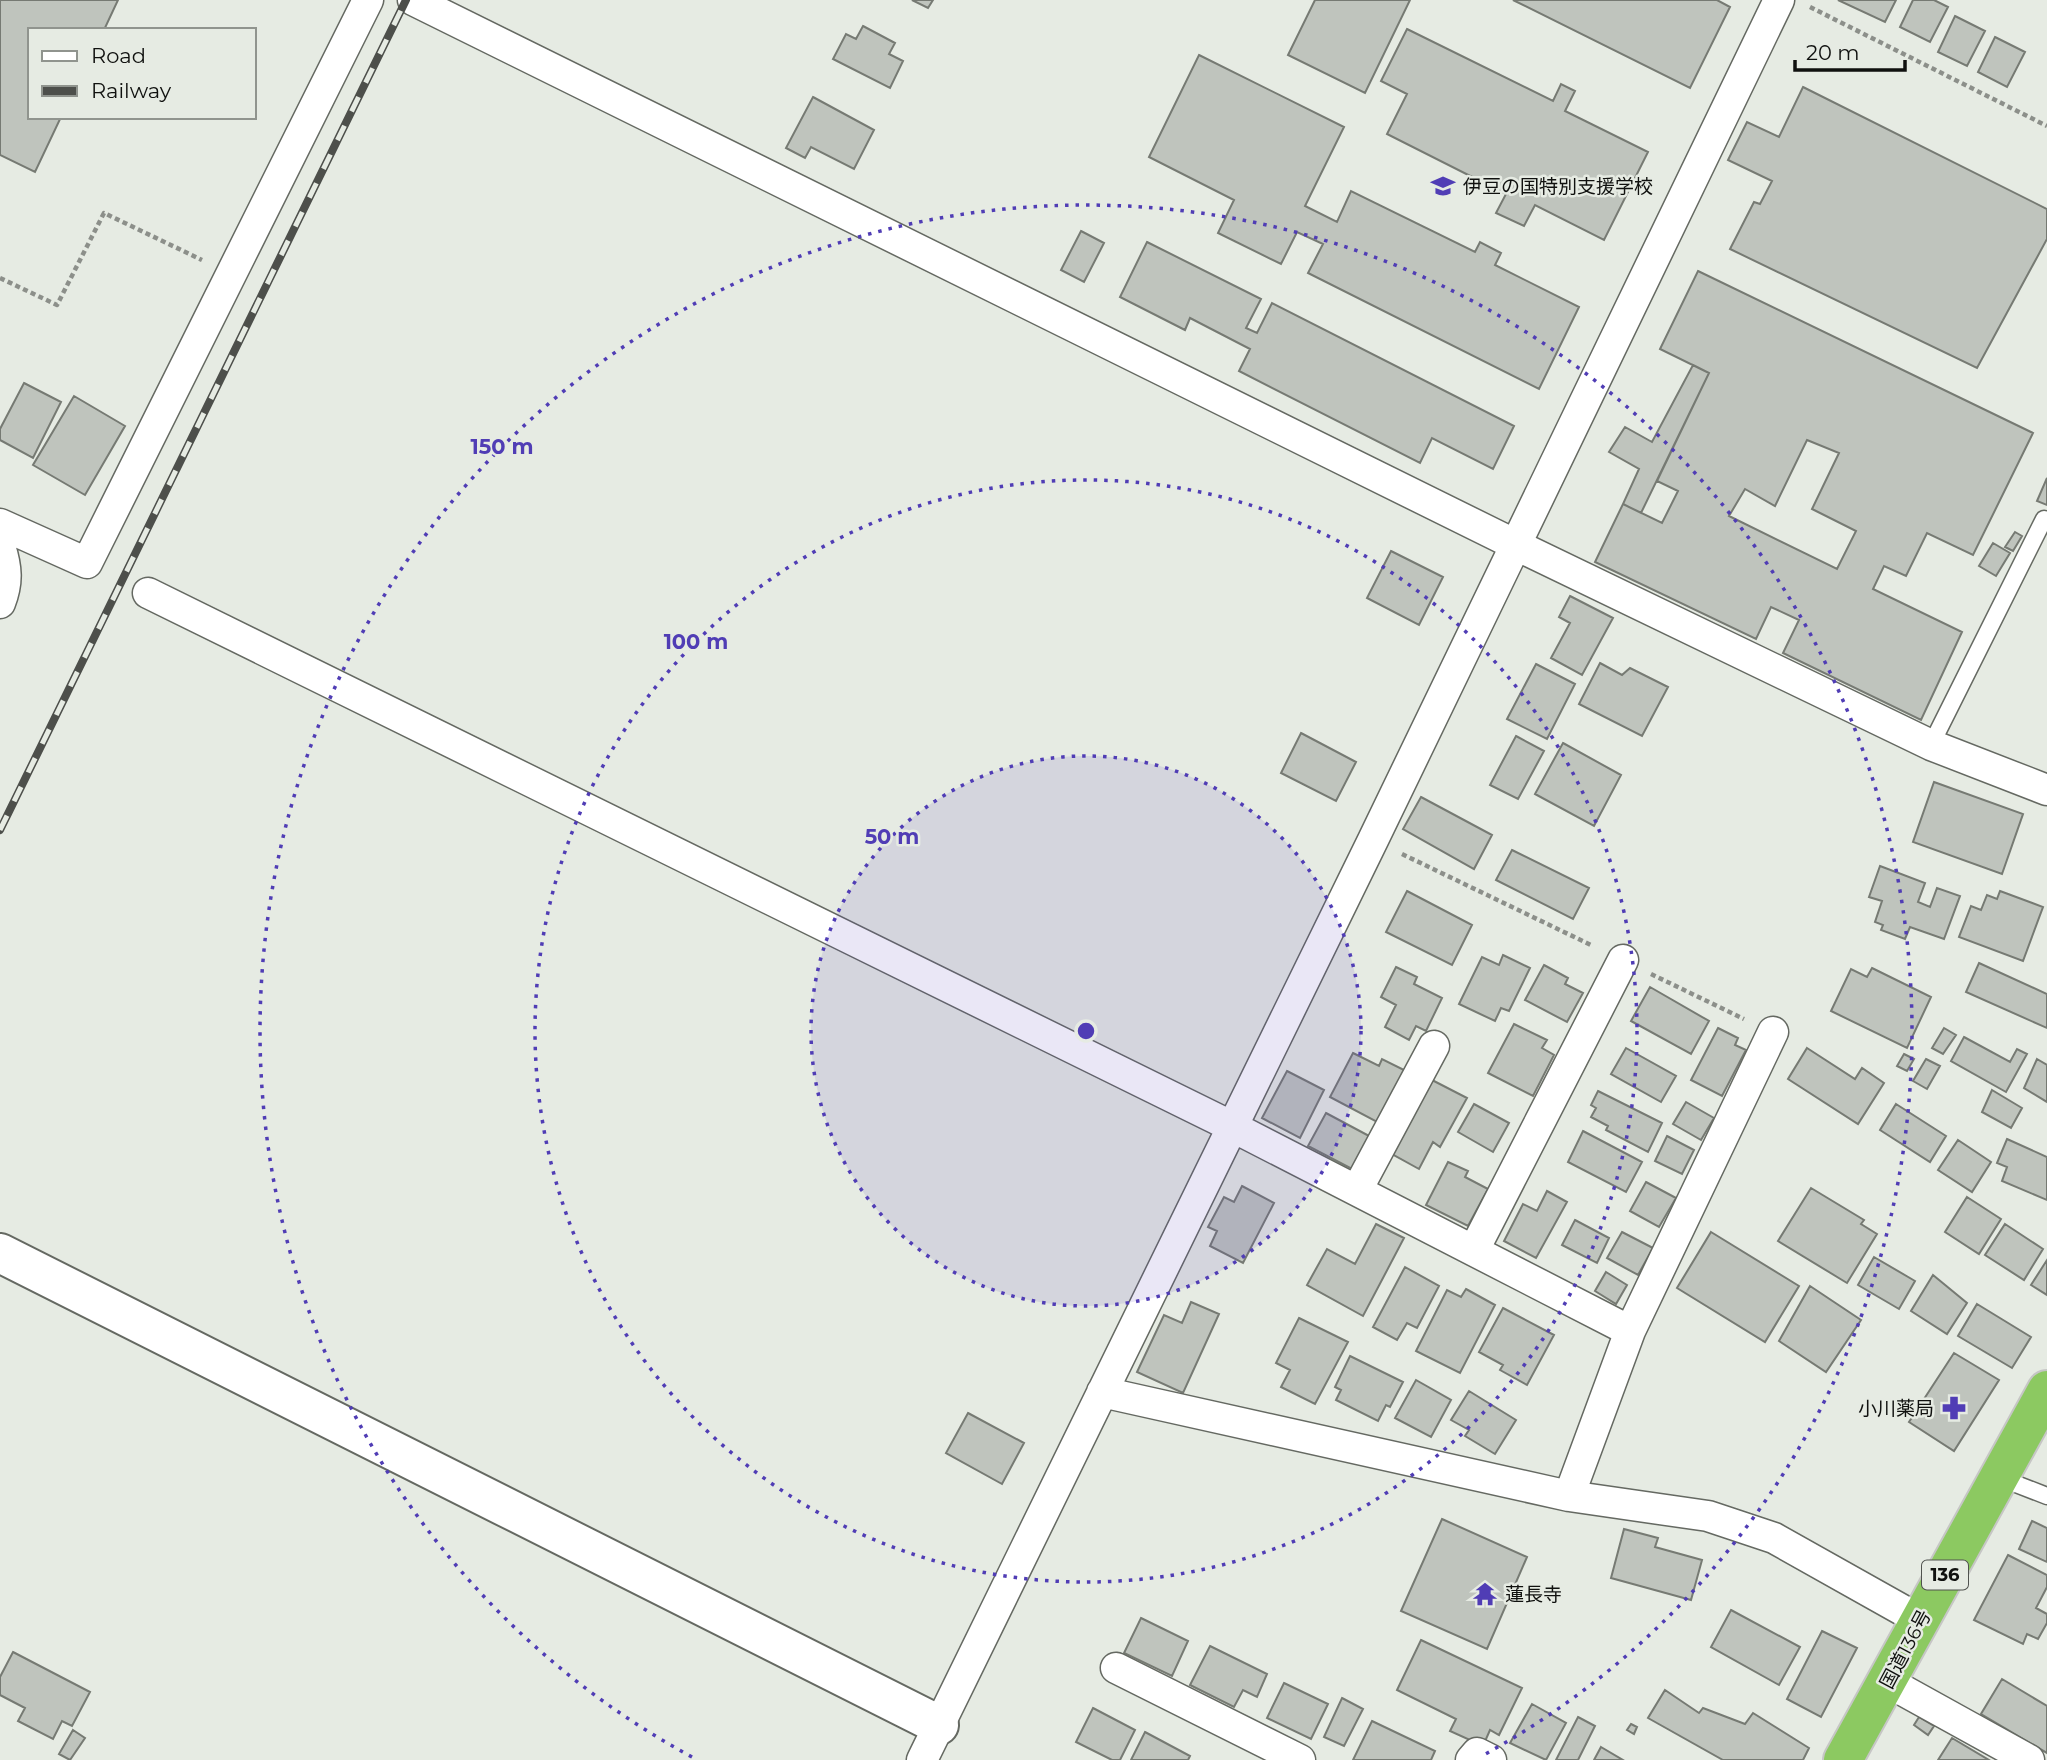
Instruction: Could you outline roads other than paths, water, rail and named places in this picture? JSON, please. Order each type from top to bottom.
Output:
[{"type":"highway","name":"国道136号","points":[[1843,1760],[1998,1477],[2043,1406]]},
{"type":"street","points":[[0,524],[87,563],[368,0]]},
{"type":"street","points":[[413,0],[1516,545],[1931,745],[2047,790]]},
{"type":"street","points":[[922,1760],[1373,840],[1780,0]]},
{"type":"street","points":[[0,546],[7,584],[0,603]]},
{"type":"street","points":[[148,593],[1233,1127],[1630,1331]]},
{"type":"street","points":[[1474,1250],[1623,960]]},
{"type":"street","points":[[1569,1496],[1630,1331],[1773,1032]]},
{"type":"street","points":[[1357,1190],[1434,1046]]},
{"type":"street","points":[[0,1252],[940,1725]]},
{"type":"street","points":[[1102,1392],[1569,1496],[1708,1516],[1774,1538],[1920,1620]]},
{"type":"street","points":[[1116,1668],[1300,1760]]},
{"type":"street","points":[[1888,1682],[2029,1760]]},
{"type":"street","points":[[1471,1760],[1477,1753],[1491,1760]]},
{"type":"lane","points":[[1931,745],[2044,519],[2047,520]]},
{"type":"lane","points":[[1998,1477],[2047,1496]]},
{"type":"railway","points":[[0,830],[406,0]]},
{"type":"place","name":"伊豆の国特別支援学校","points":[[1443,186]]},
{"type":"place","name":"小川薬局","points":[[1954,1408]]},
{"type":"place","name":"蓮長寺","points":[[1485,1594]]}]
